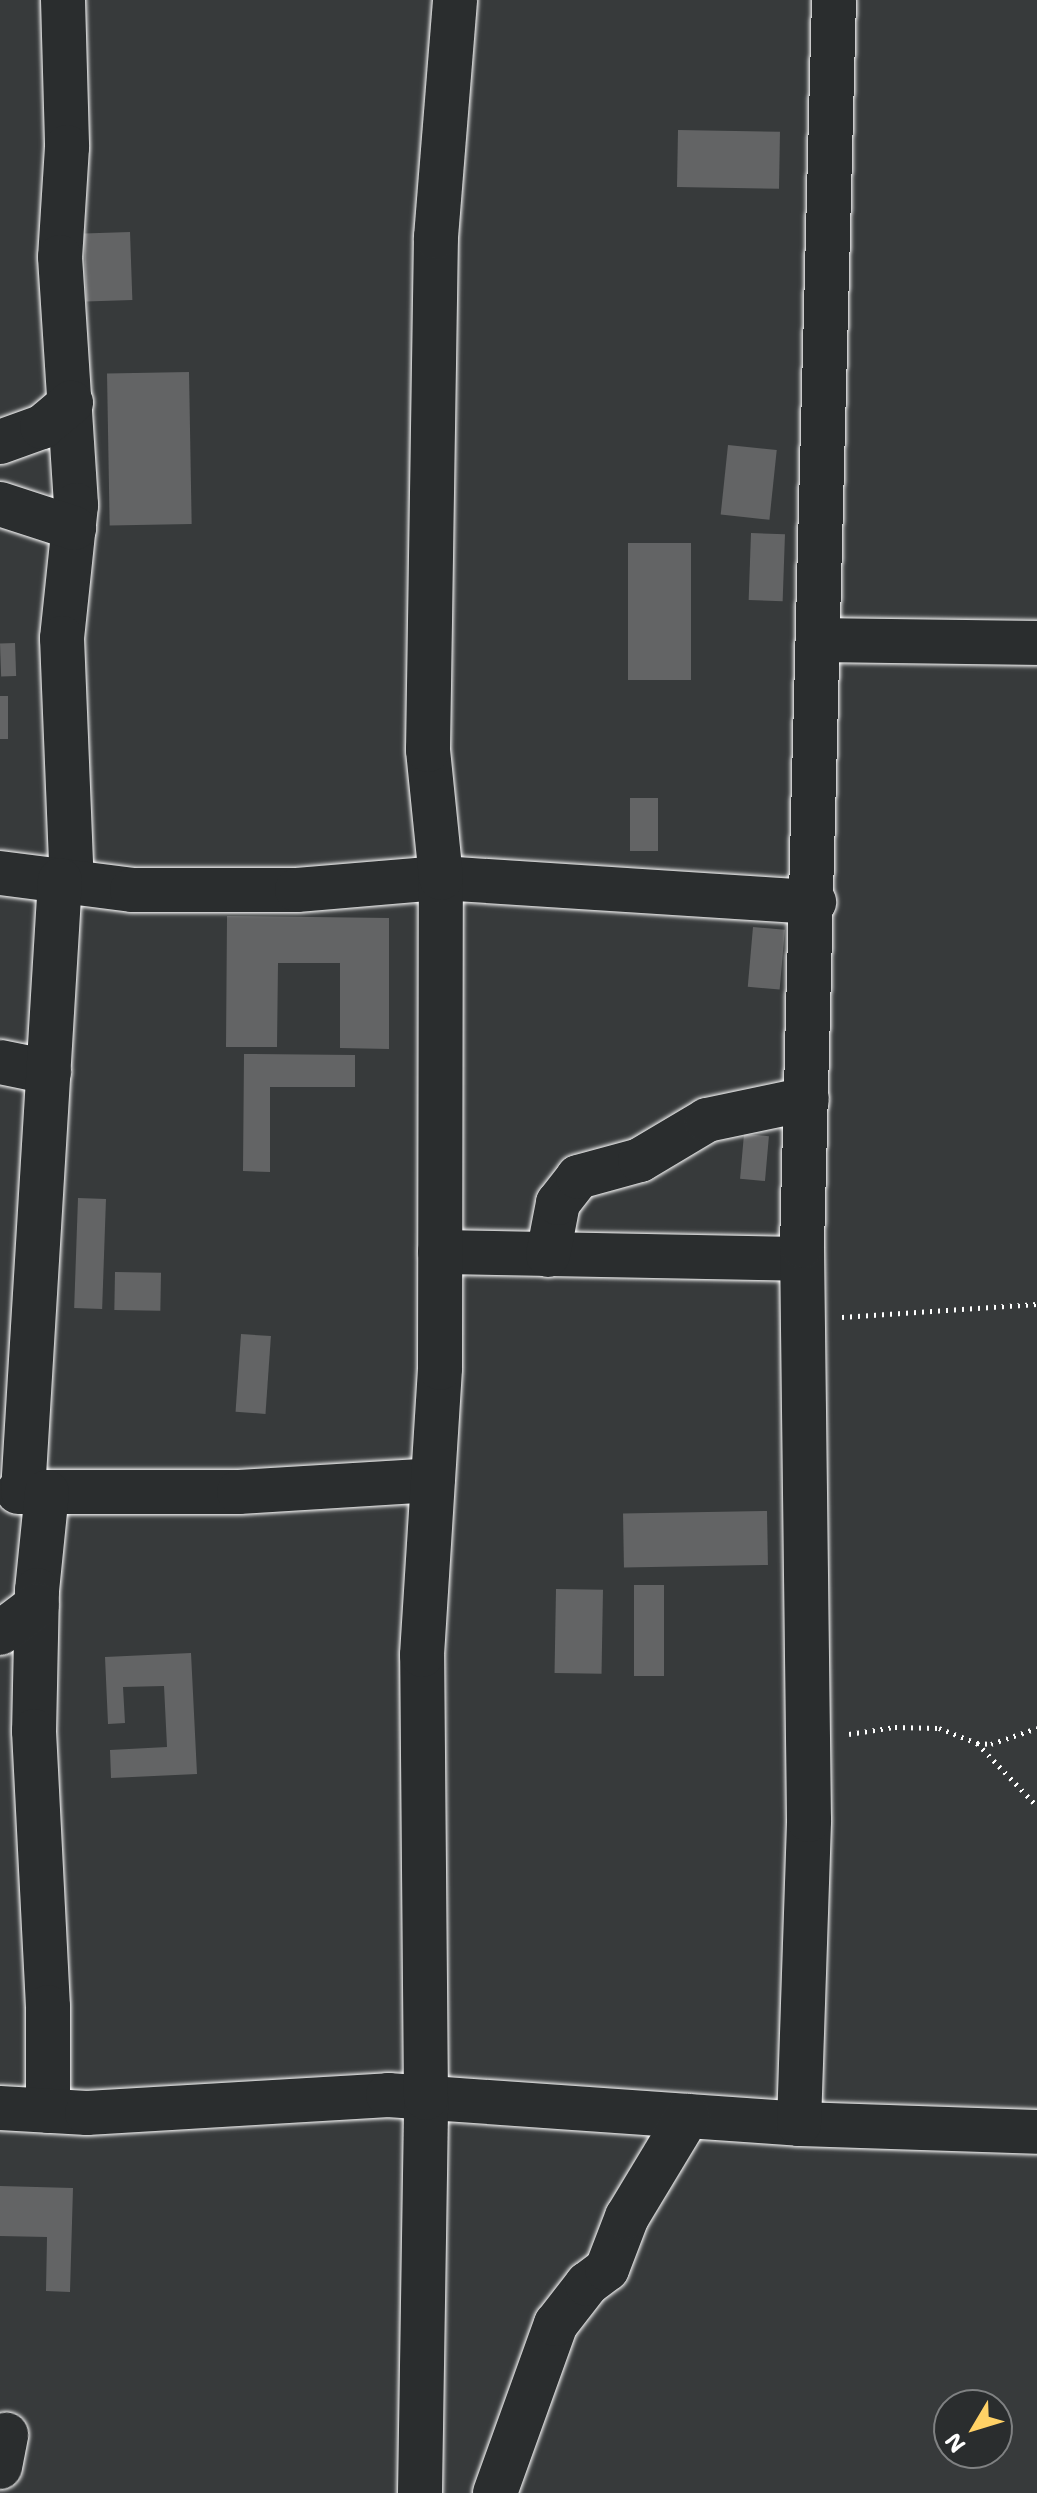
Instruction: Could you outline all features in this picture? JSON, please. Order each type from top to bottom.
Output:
[{"type":"street","points":[[48,2111],[48,2007],[34,1731],[37,1605],[23,1491],[49,1072],[66,881],[62,638],[74,528],[71,403],[60,257],[67,147],[63,0]]},
{"type":"street","points":[[420,2493],[426,2098],[422,1655],[433,1480],[440,1252],[441,878],[428,750],[436,237],[455,0]]},
{"type":"street","points":[[799,2124],[808,1741],[802,1259],[820,640],[820,433],[834,0]]},
{"type":"street","points":[[0,442],[42,427],[71,403]]},
{"type":"street","points":[[0,504],[74,528]]},
{"type":"street","points":[[820,640],[1037,643]]},
{"type":"street","points":[[0,873],[132,890],[282,890],[441,878],[814,902]]},
{"type":"street","points":[[0,1062],[49,1072]]},
{"type":"street","points":[[548,1255],[558,1203],[578,1177],[640,1160],[707,1120],[807,1099]]},
{"type":"street","points":[[440,1252],[802,1259]]},
{"type":"street","points":[[23,1491],[239,1492],[433,1480]]},
{"type":"street","points":[[0,1633],[37,1605]]},
{"type":"street","points":[[0,2108],[48,2111],[426,2098],[799,2124],[1037,2132]]},
{"type":"street","points":[[495,2493],[556,2324],[587,2284],[607,2269],[627,2217],[688,2116]]},
{"type":"path","points":[[803,1317],[1037,1304]]},
{"type":"path","points":[[808,1741],[895,1727],[939,1728],[977,1743],[1037,1806]]},
{"type":"path","points":[[977,1743],[1037,1728]]},
{"type":"building","points":[[678,130],[780,132],[779,189],[677,187]]},
{"type":"building","points":[[130,232],[132,300],[86,302],[84,234]]},
{"type":"building","points":[[189,372],[192,524],[110,525],[107,373]]},
{"type":"building","points":[[728,445],[777,450],[769,520],[721,515]]},
{"type":"building","points":[[751,533],[785,534],[783,601],[749,600]]},
{"type":"building","points":[[628,543],[691,543],[691,680],[628,680]]},
{"type":"building","points":[[15,643],[16,676],[1,677],[0,644]]},
{"type":"building","points":[[0,696],[8,696],[8,739],[0,739]]},
{"type":"building","points":[[630,798],[658,798],[658,851],[630,851]]},
{"type":"building","points":[[227,916],[389,918],[389,1049],[340,1048],[340,963],[278,963],[277,1047],[226,1047]]},
{"type":"building","points":[[753,927],[785,930],[780,990],[748,987]]},
{"type":"building","points":[[244,1054],[355,1055],[355,1087],[270,1087],[270,1172],[243,1171]]},
{"type":"building","points":[[744,1134],[769,1136],[765,1181],[740,1179]]},
{"type":"building","points":[[78,1198],[106,1199],[102,1309],[74,1308]]},
{"type":"building","points":[[115,1272],[161,1273],[160,1311],[114,1310]]},
{"type":"building","points":[[241,1334],[271,1336],[265,1414],[236,1412]]},
{"type":"building","points":[[767,1511],[768,1565],[624,1568],[623,1514]]},
{"type":"building","points":[[634,1585],[664,1585],[664,1676],[634,1676]]},
{"type":"building","points":[[556,1589],[603,1590],[602,1674],[555,1673]]},
{"type":"building","points":[[191,1653],[197,1774],[111,1778],[110,1750],[167,1747],[164,1686],[123,1687],[125,1723],[108,1724],[105,1657]]},
{"type":"building","points":[[0,2186],[73,2188],[70,2292],[46,2291],[47,2237],[0,2236]]}]
